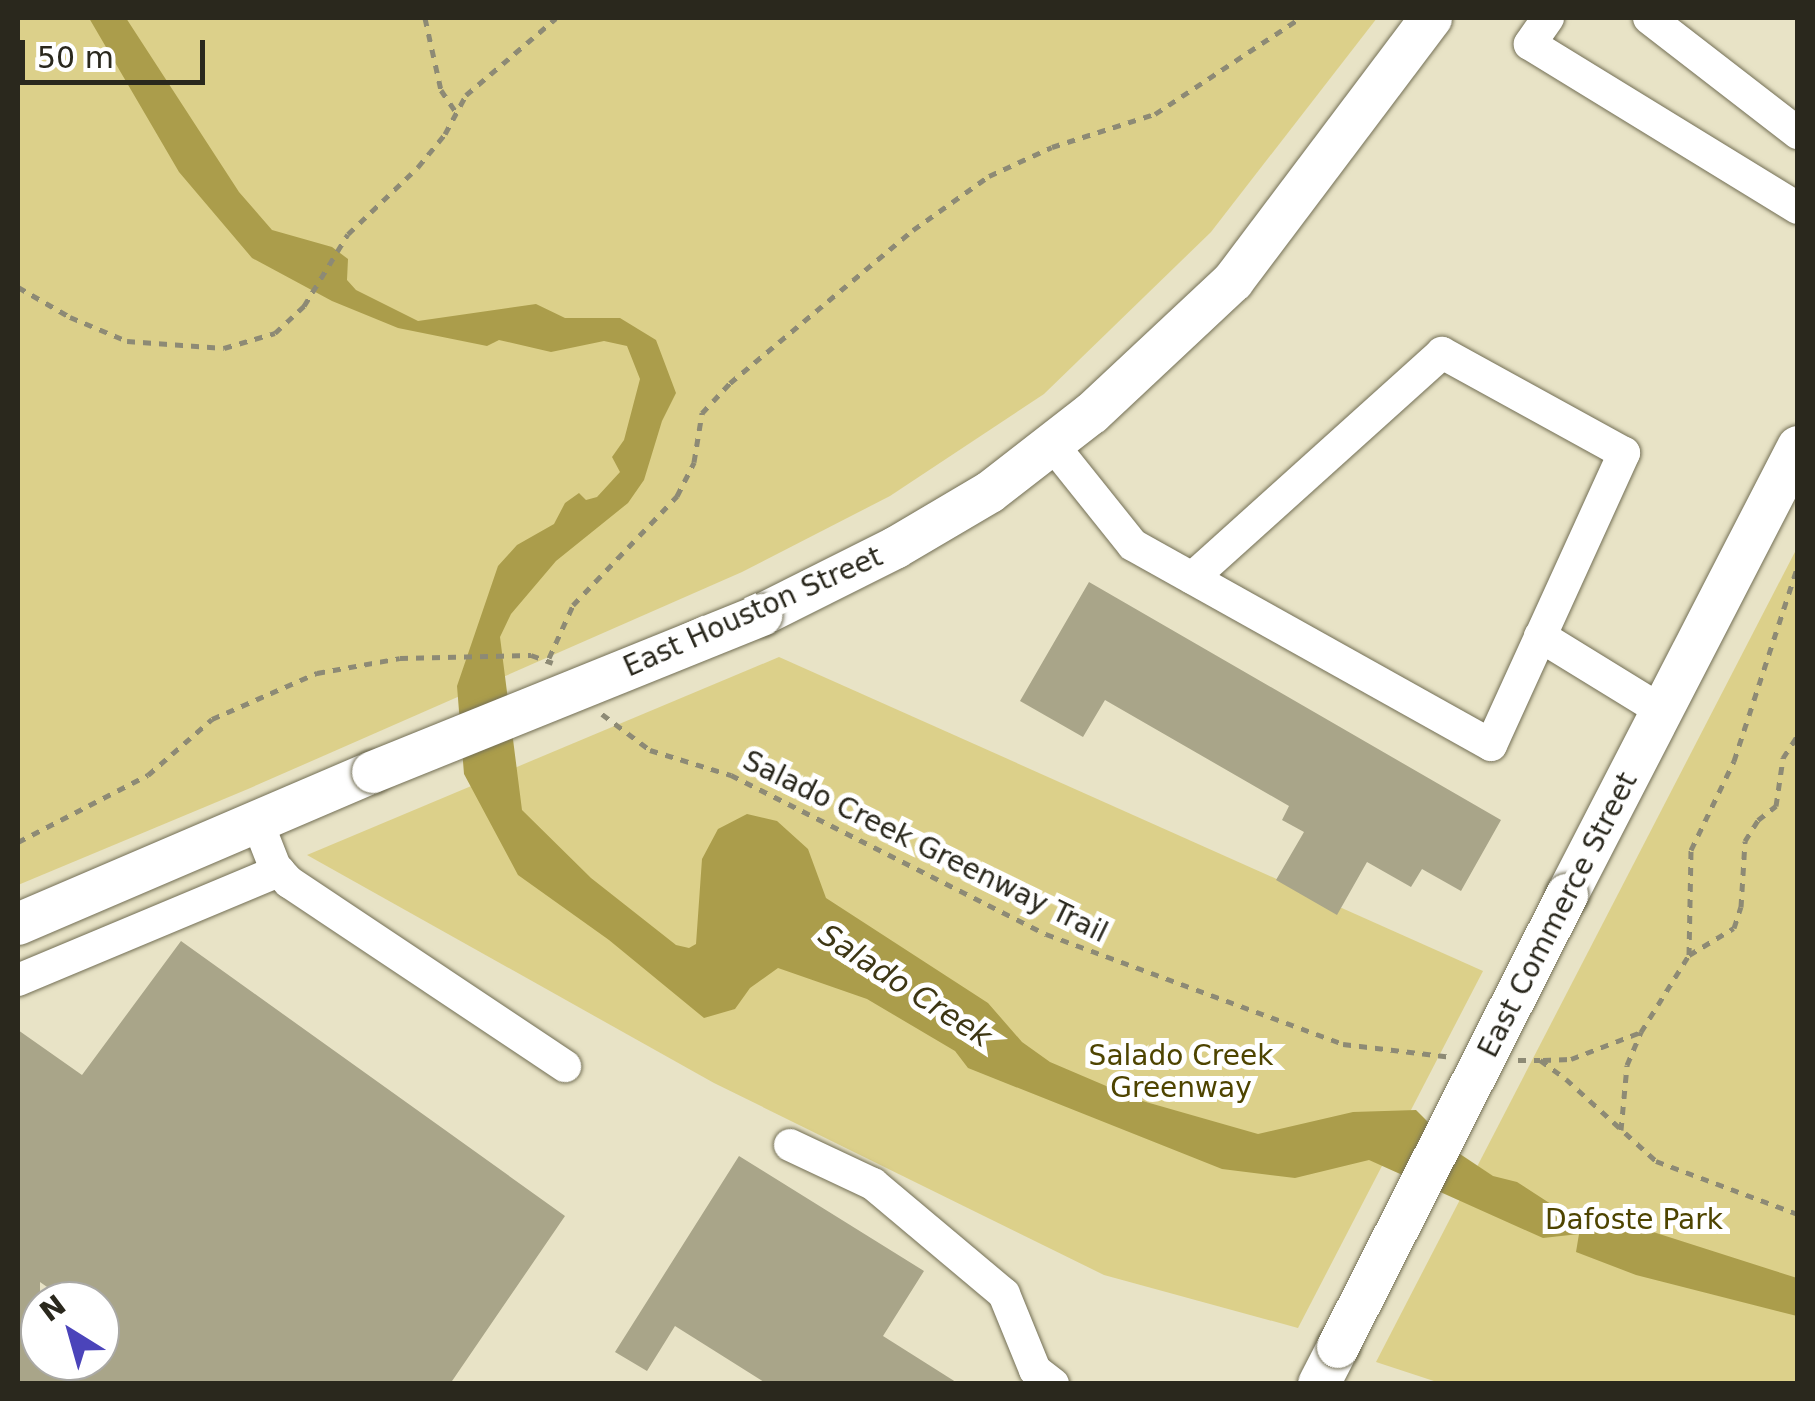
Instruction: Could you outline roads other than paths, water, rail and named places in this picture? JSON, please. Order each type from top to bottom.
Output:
[{"type":"main road","name":"East Houston Street","points":[[18,924],[374,772],[760,615],[895,548],[990,492],[1173,341],[1233,281],[1431,18]]},
{"type":"main road","name":"East Commerce Street","points":[[1329,1366],[1798,447]]},
{"type":"lane","points":[[1548,18],[1530,44],[1798,208]]},
{"type":"lane","points":[[1649,18],[1798,133]]},
{"type":"lane","points":[[1052,444],[1133,545],[1192,578],[1490,744],[1624,453],[1442,353],[1192,578]]},
{"type":"lane","points":[[1540,636],[1662,711]]},
{"type":"lane","points":[[257,821],[278,871],[289,882],[564,1066]]},
{"type":"lane","points":[[18,980],[278,871]]},
{"type":"lane","points":[[790,1145],[873,1184],[1004,1294],[1035,1370],[1053,1384]]},
{"type":"water","name":"Salado Creek","points":[[89,18],[126,18],[239,192],[272,230],[332,247],[348,259],[347,280],[356,290],[418,321],[536,304],[565,318],[620,318],[656,340],[676,393],[662,421],[644,480],[628,503],[556,561],[511,614],[500,637],[522,810],[591,878],[676,945],[689,948],[696,944],[702,859],[718,829],[747,814],[777,821],[808,849],[826,898],[988,1003],[1022,1042],[1050,1062],[1139,1100],[1258,1134],[1353,1112],[1416,1110],[1460,1154],[1493,1176],[1517,1182],[1574,1219],[1589,1220],[1600,1215],[1797,1278],[1797,1316],[1636,1275],[1576,1252],[1579,1234],[1543,1238],[1369,1160],[1295,1178],[1222,1169],[968,1068],[955,1051],[867,999],[778,968],[750,988],[735,1009],[704,1018],[609,940],[518,875],[464,774],[457,686],[498,566],[517,545],[554,524],[565,503],[579,493],[586,500],[597,497],[620,472],[612,457],[624,440],[640,379],[627,346],[604,341],[551,352],[499,340],[487,346],[398,328],[332,301],[252,258],[179,172]]},
{"type":"park label","name":"Salado Creek Greenway","points":[[1181,1072]]},
{"type":"park label","name":"Dafoste Park","points":[[1634,1220]]}]
